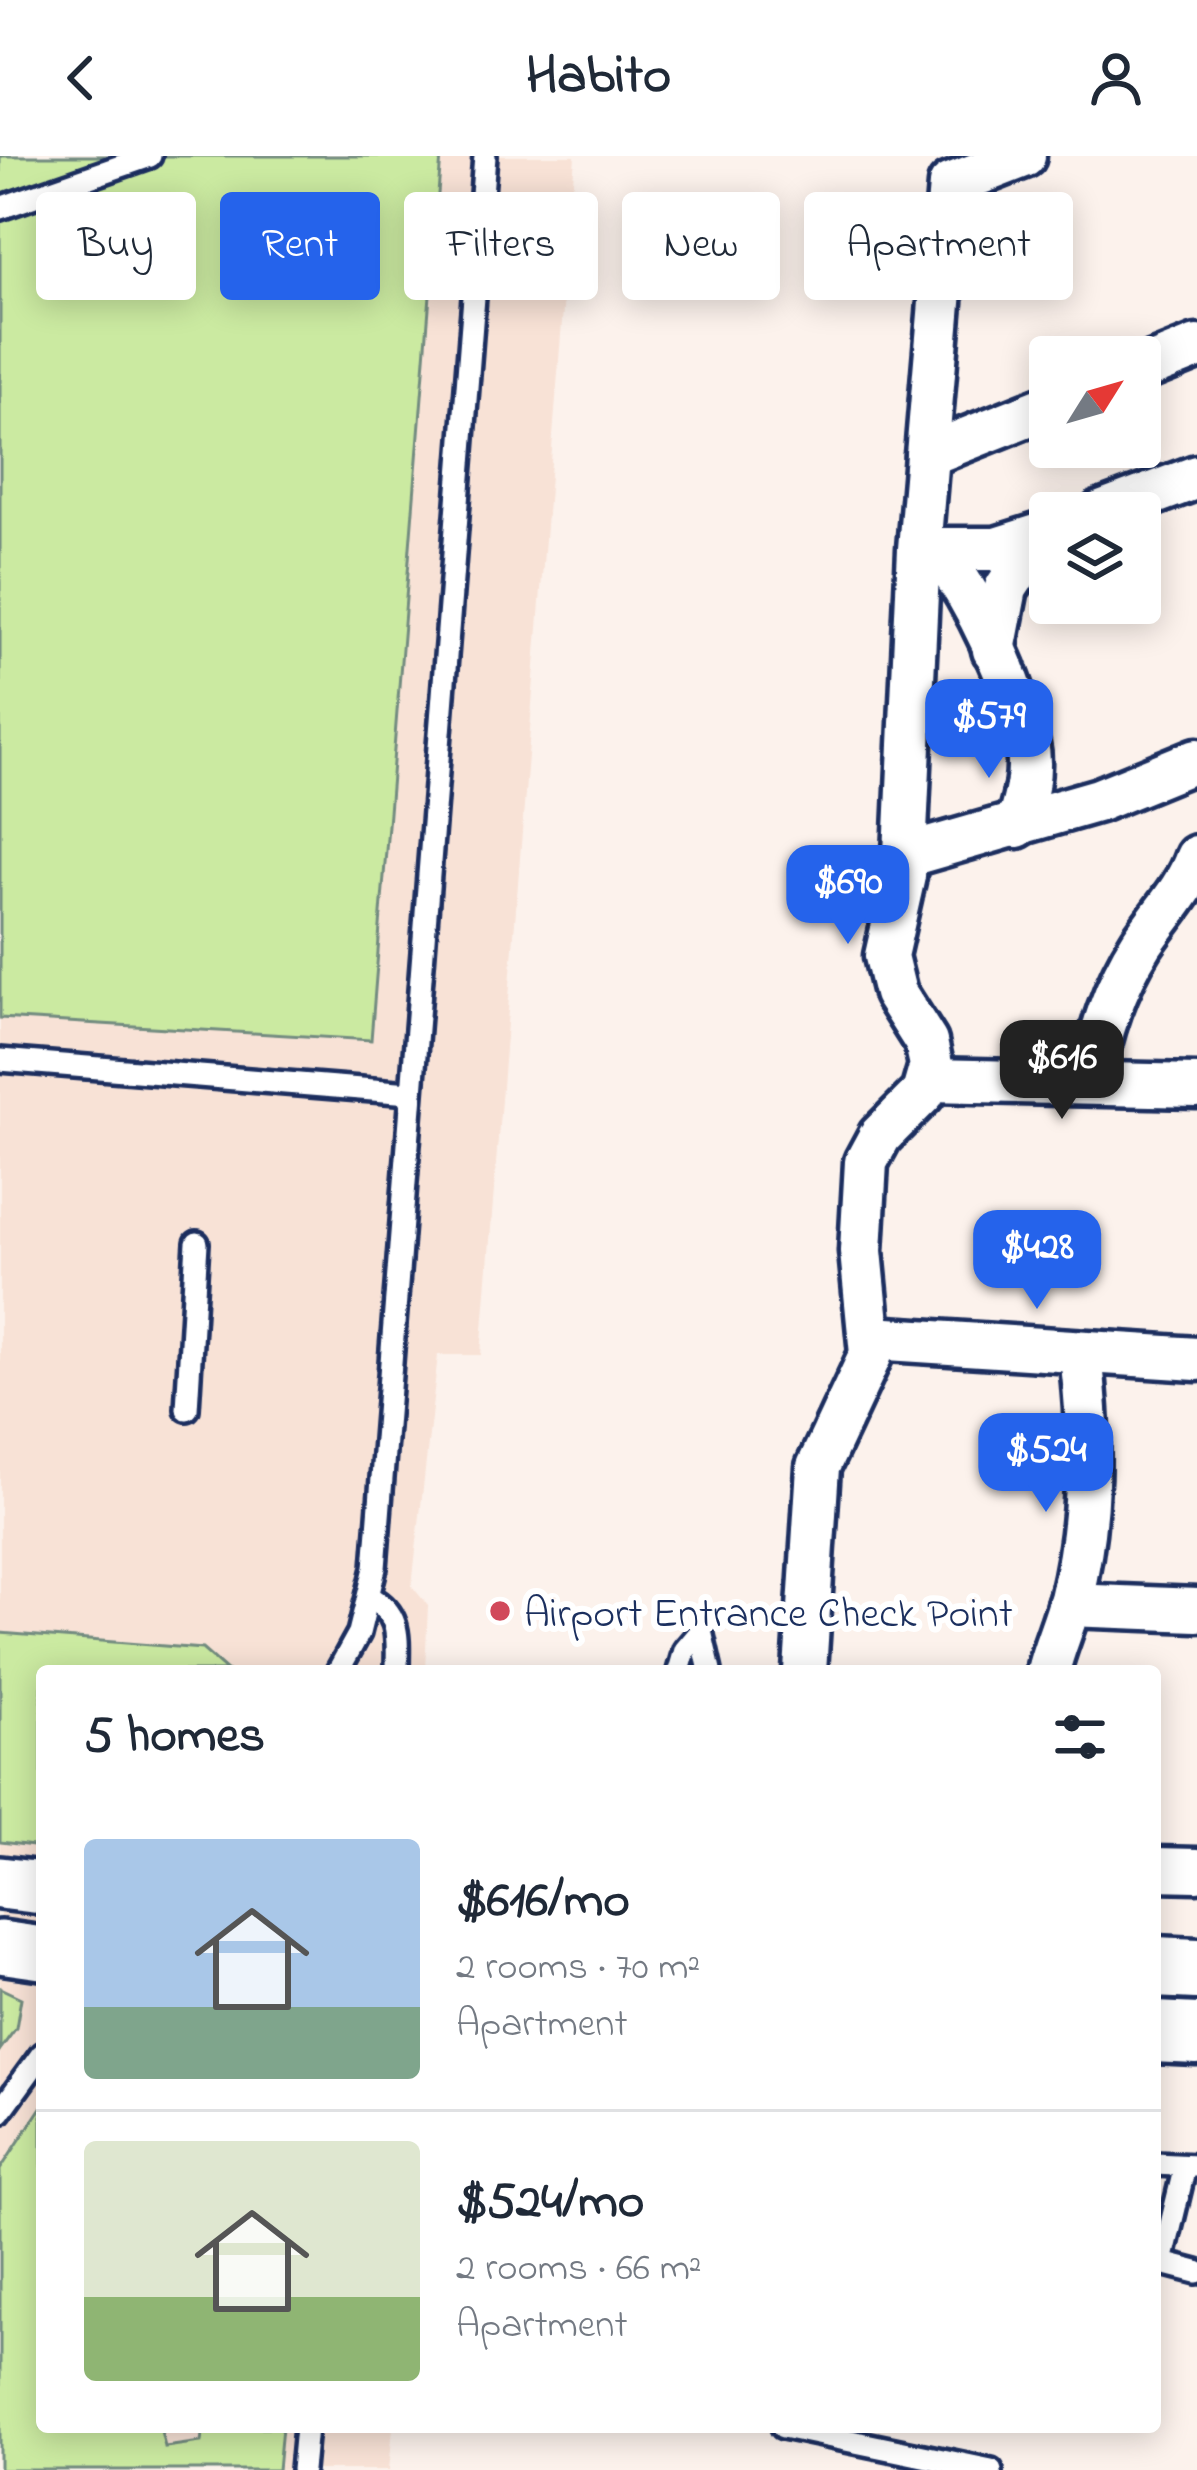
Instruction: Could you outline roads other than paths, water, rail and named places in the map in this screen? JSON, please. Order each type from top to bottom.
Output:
[{"type":"main road","points":[[1161,1967],[1197,1969]]},
{"type":"main road","points":[[1161,2032],[1197,2034]]},
{"type":"street","points":[[805,1665],[818,1467],[837,1418],[867,1371],[872,1338],[861,1251],[866,1162],[880,1136],[915,1105],[929,1080],[926,1042],[895,993],[886,956],[905,856],[928,549],[927,455],[950,185],[1024,156]]},
{"type":"street","points":[[1161,362],[1197,347]]},
{"type":"street","points":[[927,455],[1029,414]]},
{"type":"street","points":[[1159,492],[1197,478]]},
{"type":"street","points":[[928,549],[996,549],[1029,538]]},
{"type":"street","points":[[928,549],[970,598],[1028,746],[1027,786],[1017,826]]},
{"type":"street","points":[[993,651],[1006,588],[1029,556]]},
{"type":"street","points":[[1028,746],[1060,776],[1099,800]]},
{"type":"street","points":[[905,856],[1193,773]]},
{"type":"street","points":[[1090,1083],[1108,1010],[1123,976],[1179,896],[1197,857]]},
{"type":"street","points":[[929,1080],[1197,1086]]},
{"type":"street","points":[[872,1338],[1197,1359]]},
{"type":"street","points":[[1050,1665],[1070,1605],[1088,1489],[1081,1355]]},
{"type":"street","points":[[1070,1605],[1197,1610]]},
{"type":"street","points":[[1161,1869],[1197,1870]]},
{"type":"street","points":[[0,1883],[36,1887]]},
{"type":"street","points":[[0,1947],[36,1952]]},
{"type":"lane","points":[[0,208],[150,156]]},
{"type":"lane","points":[[341,1665],[370,1597],[485,156]]},
{"type":"lane","points":[[0,1060],[410,1093]]},
{"type":"lane","points":[[188,1408],[197,1243]]},
{"type":"lane","points":[[370,1597],[397,1622],[397,1665]]},
{"type":"lane","points":[[681,1665],[685,1650],[701,1630],[709,1665]]},
{"type":"lane","points":[[0,2112],[36,2062]]},
{"type":"lane","points":[[1161,2164],[1191,2166],[1161,2252]]},
{"type":"lane","points":[[1161,2262],[1197,2272]]},
{"type":"lane","points":[[302,2470],[305,2433]]},
{"type":"lane","points":[[811,2433],[991,2470]]},
{"type":"place","name":"Airport Entrance Check Point","points":[[500,1611]]}]
